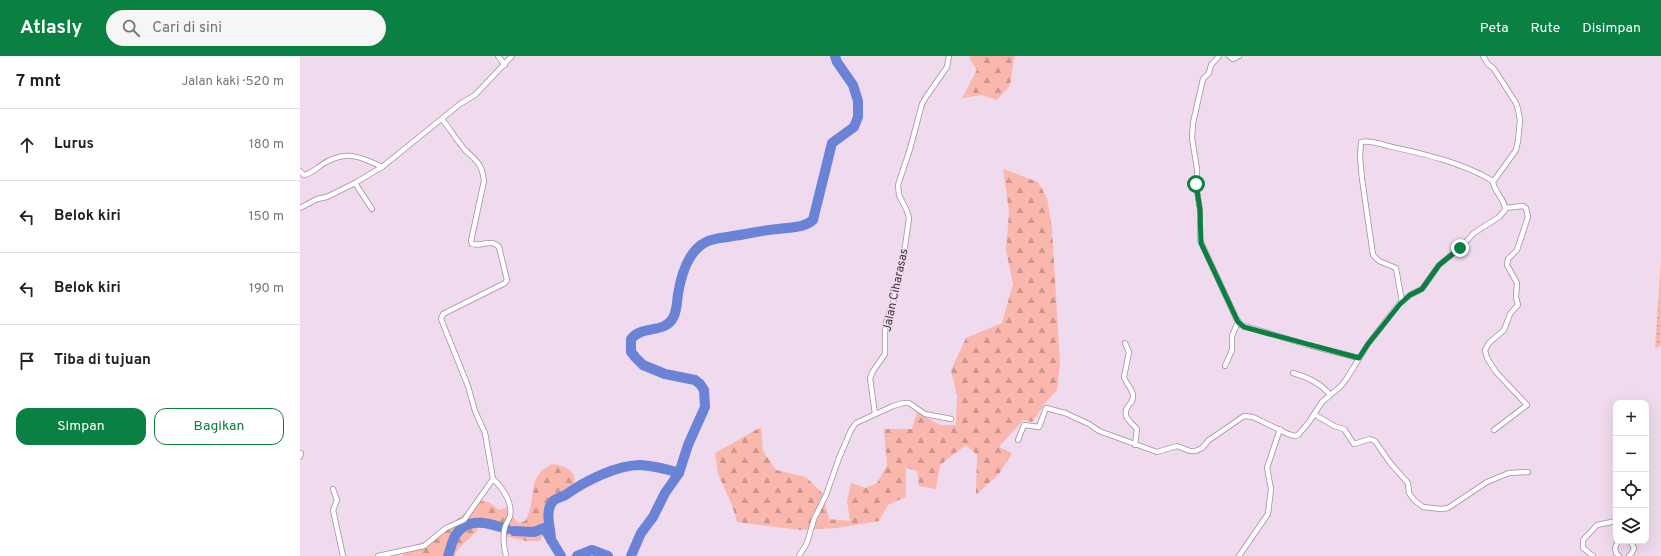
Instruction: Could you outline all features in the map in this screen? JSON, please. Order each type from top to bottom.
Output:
[{"type":"street","points":[[498,56],[504,65]]},
{"type":"street","points":[[300,208],[355,183],[382,167],[460,104],[475,96],[512,56]]},
{"type":"street","name":"Jalan Ciharasas","points":[[875,414],[870,378],[885,354],[885,326],[897,290],[904,254],[908,218],[907,210],[899,195],[898,185],[910,150],[922,104],[947,67],[949,56]]},
{"type":"street","points":[[1219,56],[1203,79],[1193,123],[1192,138],[1200,210],[1200,240],[1238,322],[1244,327],[1359,358]]},
{"type":"street","points":[[1229,56],[1233,59],[1239,56]]},
{"type":"street","points":[[1483,56],[1497,73],[1516,103],[1520,120],[1516,150],[1493,181],[1494,187],[1506,208]]},
{"type":"street","points":[[442,119],[465,149],[480,164],[483,172],[484,181],[470,241],[472,244],[476,245],[490,242],[497,244],[507,280],[505,283],[443,314],[441,319],[468,386],[475,411],[485,433],[493,479],[502,489],[510,508],[510,514],[505,527],[504,536],[506,556]]},
{"type":"street","points":[[1402,302],[1396,268],[1379,262],[1373,255],[1362,179],[1360,157],[1361,142],[1364,141],[1382,144],[1442,158],[1481,174],[1493,181]]},
{"type":"street","points":[[300,171],[304,175],[309,174],[330,160],[345,156],[359,157],[382,167]]},
{"type":"street","points":[[355,183],[372,209]]},
{"type":"street","points":[[1018,440],[1024,425],[1039,427],[1046,408],[1076,417],[1099,431],[1157,452],[1177,446],[1190,451],[1196,451],[1202,448],[1209,440],[1244,416],[1253,417],[1292,435],[1298,435],[1322,402],[1347,378],[1368,344],[1402,302],[1422,289],[1439,265],[1460,248],[1474,233],[1501,214],[1506,208],[1523,206],[1527,210],[1528,217],[1518,250],[1510,256],[1507,262],[1508,267],[1518,283],[1516,297],[1518,305],[1510,314],[1504,330],[1484,350],[1496,372],[1527,405],[1494,430]]},
{"type":"street","points":[[1225,366],[1232,350],[1232,336],[1238,322]]},
{"type":"street","points":[[1125,343],[1129,352],[1124,377],[1133,393],[1133,398],[1128,407],[1126,417],[1128,421],[1137,429],[1135,445]]},
{"type":"street","points":[[1293,373],[1321,385],[1330,395]]},
{"type":"street","points":[[800,556],[807,543],[814,519],[826,495],[836,464],[851,430],[856,423],[893,406],[906,403],[912,405],[925,414],[951,419]]},
{"type":"street","points":[[1314,414],[1334,426],[1344,429],[1354,444],[1370,439],[1375,441],[1391,464],[1408,483],[1410,495],[1423,507],[1442,509],[1448,508],[1487,482],[1509,473],[1528,472]]},
{"type":"street","points":[[1239,556],[1268,514],[1271,489],[1267,468],[1280,429]]},
{"type":"street","points":[[378,556],[424,546],[446,528],[464,520],[493,479]]},
{"type":"street","points":[[333,489],[337,498],[333,512],[344,556]]},
{"type":"street","points":[[1593,556],[1583,548],[1583,540],[1597,525],[1613,522]]},
{"type":"street","points":[[1617,544],[1615,548],[1616,553],[1619,556]]},
{"type":"street","points":[[1630,556],[1634,548],[1632,544]]},
{"type":"green space","points":[[971,56],[1015,56],[1010,85],[997,100],[981,95],[962,98],[977,70],[969,58]]},
{"type":"green space","points":[[1003,169],[1038,182],[1047,198],[1052,228],[1060,364],[1057,390],[1045,403],[1032,422],[1023,420],[999,447],[1012,453],[999,474],[976,495],[977,455],[966,445],[940,465],[936,489],[919,486],[917,471],[906,468],[906,497],[888,505],[879,521],[837,528],[800,530],[737,522],[732,505],[718,474],[715,453],[761,427],[763,451],[776,470],[806,477],[823,494],[829,519],[850,521],[847,501],[851,483],[866,488],[877,483],[887,465],[884,429],[912,429],[917,412],[940,425],[956,425],[957,395],[951,370],[966,338],[1002,323],[1013,284],[1006,250],[1009,212]]},
{"type":"green space","points":[[1661,261],[1661,345],[1655,349]]},
{"type":"green space","points":[[552,464],[565,467],[572,472],[575,480],[569,489],[549,503],[545,516],[546,525],[540,541],[526,541],[505,536],[509,530],[497,521],[475,523],[478,530],[459,548],[455,556],[403,556],[402,552],[434,537],[482,501],[489,502],[499,510],[505,508],[511,511],[514,518],[519,523],[525,521],[529,513],[535,482],[543,470]]},
{"type":"waterway","points":[[631,556],[641,533],[653,517],[665,493],[679,473],[688,445],[705,407],[704,390],[700,384],[695,380],[665,374],[643,365],[631,352],[631,339],[641,332],[664,326],[673,318],[676,309],[679,287],[686,265],[694,251],[706,242],[767,230],[797,227],[813,220],[832,143],[854,127],[858,117],[858,101],[853,85],[837,62],[835,56]]},
{"type":"waterway","points":[[551,540],[548,515],[550,505],[556,499],[592,479],[621,468],[640,465],[679,473]]},
{"type":"waterway","points":[[448,556],[455,535],[468,524],[481,523],[507,529]]},
{"type":"waterway","points":[[514,531],[534,532],[544,528],[561,556]]},
{"type":"waterway","points":[[577,556],[592,550],[608,556]]},
{"type":"route","points":[[1196,184],[1200,210],[1200,240],[1238,322],[1244,327],[1359,358],[1368,344],[1400,304],[1410,295],[1422,289],[1439,265],[1460,248]]}]
